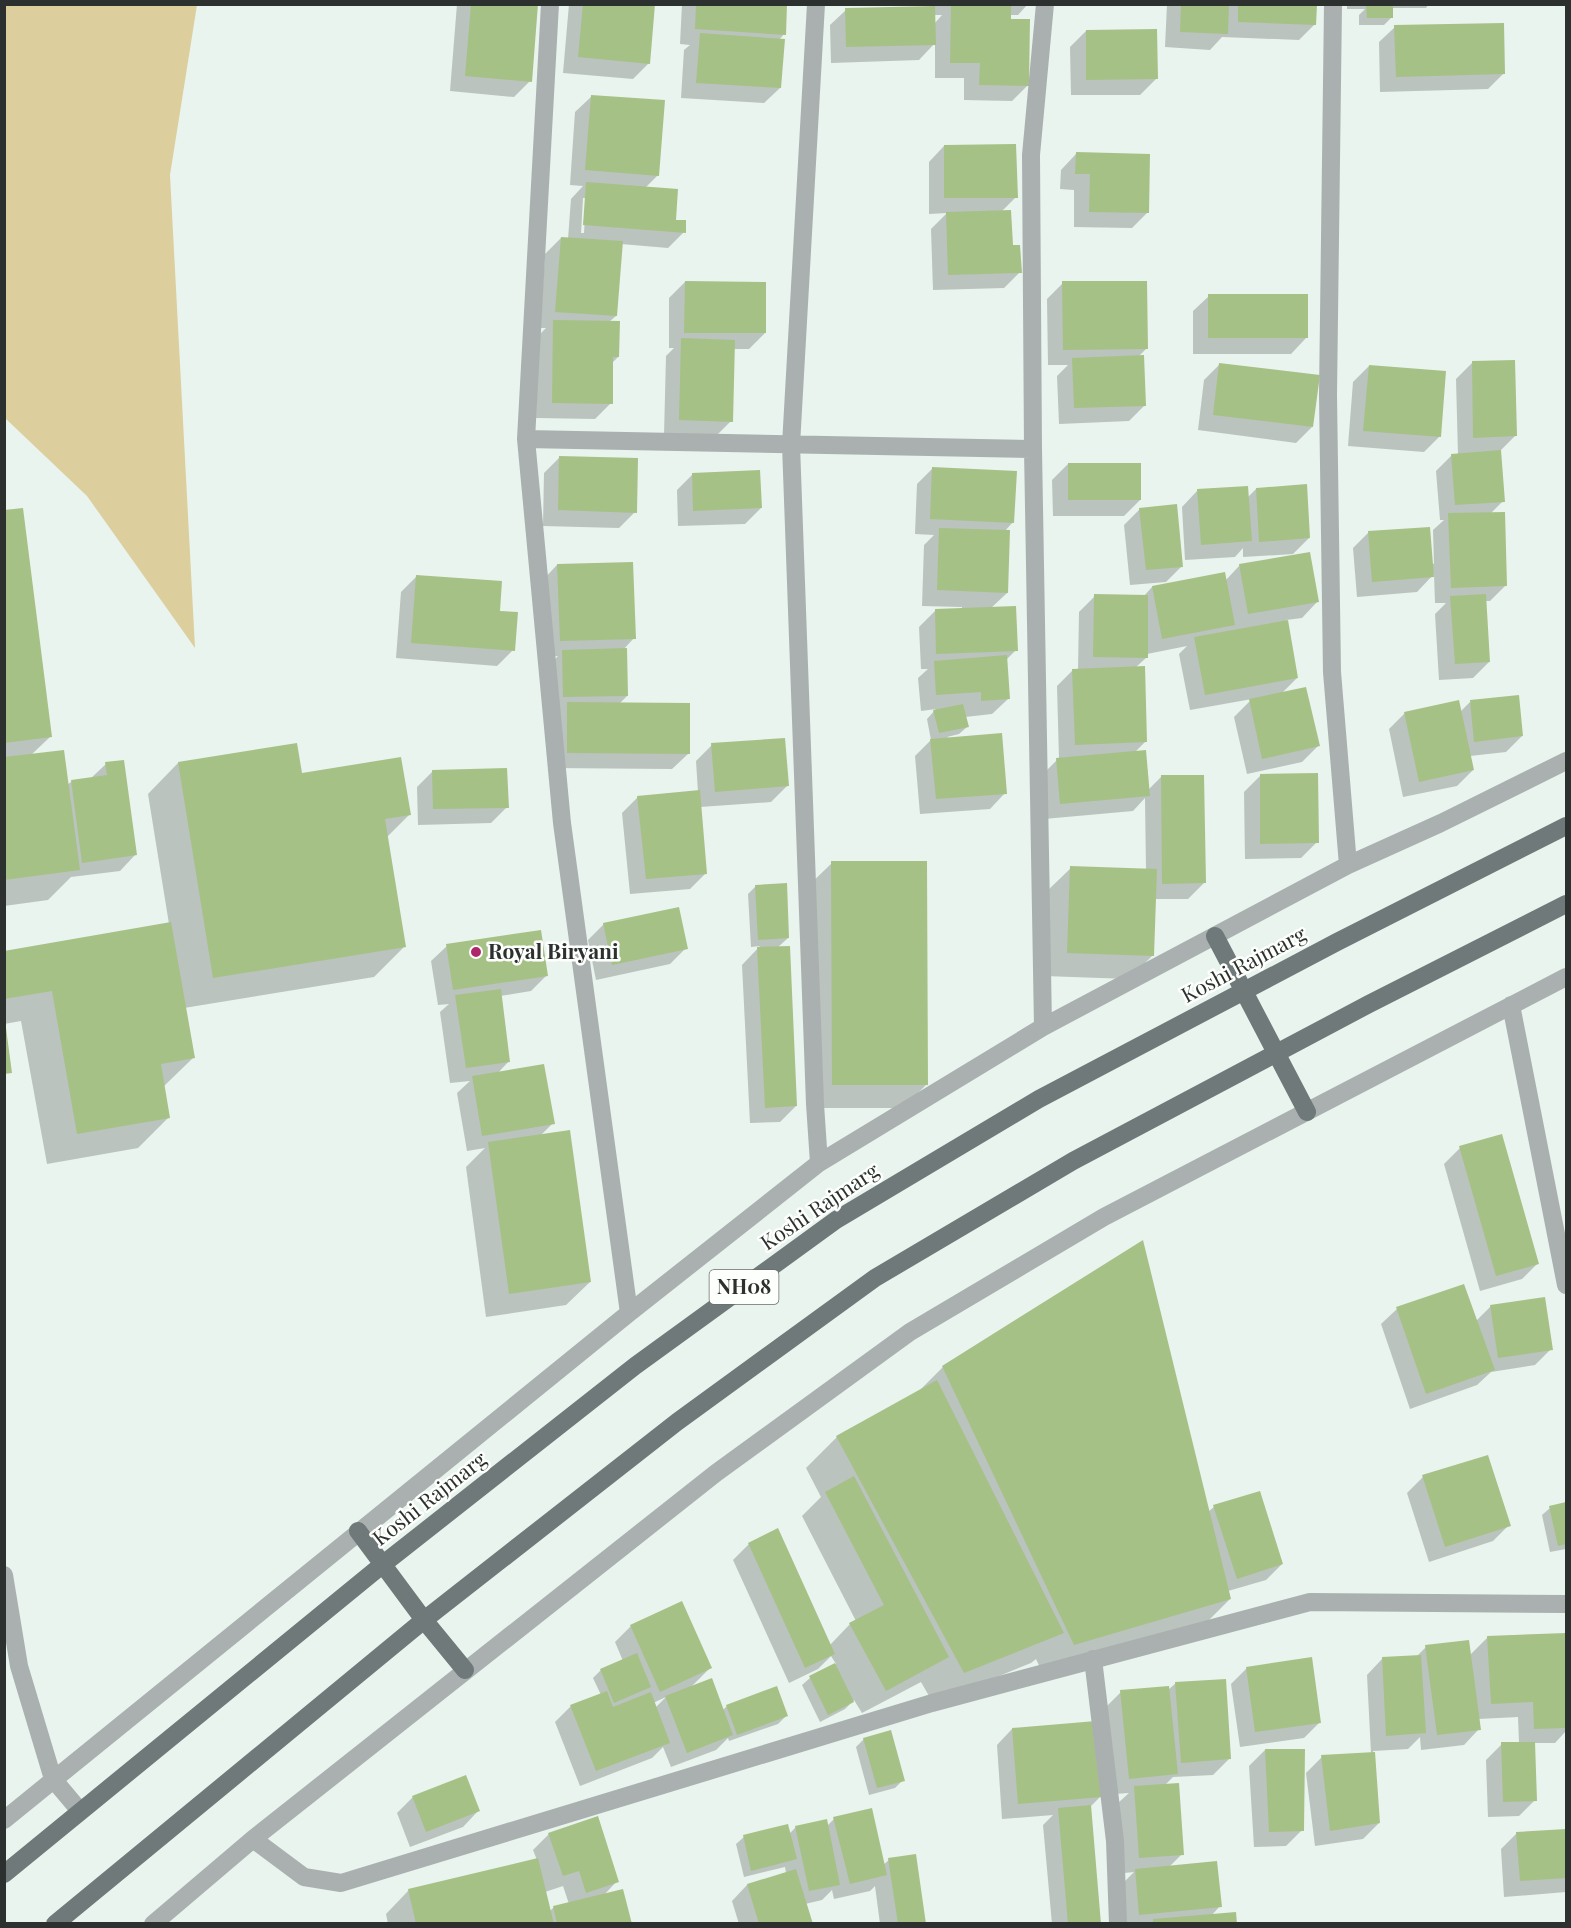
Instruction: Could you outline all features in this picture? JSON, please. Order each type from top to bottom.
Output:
[{"type":"main road","name":"Koshi Rajmarg","points":[[4,1874],[382,1565],[635,1366],[836,1220],[1039,1099],[1457,880],[1566,826]]},
{"type":"main road","points":[[55,1923],[424,1620],[677,1422],[875,1278],[1073,1161],[1566,904]]},
{"type":"main road","points":[[1215,936],[1242,992],[1307,1112]]},
{"type":"main road","points":[[358,1531],[424,1620],[465,1670]]},
{"type":"street","points":[[550,4],[526,439],[562,823],[629,1313]]},
{"type":"street","points":[[816,4],[791,445],[819,1162]]},
{"type":"street","points":[[1044,1027],[1033,449],[1031,155],[1045,4]]},
{"type":"street","points":[[1333,4],[1328,395],[1331,660],[1348,865]]},
{"type":"street","points":[[526,439],[1033,449]]},
{"type":"street","points":[[4,1820],[358,1531],[819,1162],[1044,1027],[1348,865],[1441,823],[1566,761]]},
{"type":"street","points":[[156,1923],[253,1839],[716,1473],[910,1332],[1104,1217],[1566,977]]},
{"type":"street","points":[[1510,1005],[1566,1285]]},
{"type":"street","points":[[4,1575],[19,1666],[53,1779],[80,1811]]},
{"type":"street","points":[[253,1839],[304,1878],[341,1883],[932,1703],[1310,1602],[1566,1604]]},
{"type":"street","points":[[1093,1659],[1115,1841],[1118,1923]]},
{"type":"shaded area","points":[[4,5],[197,5],[170,175],[195,648],[87,496],[5,418]]},
{"type":"building","points":[[471,4],[538,4],[532,82],[465,76]]},
{"type":"building","points":[[583,4],[655,4],[650,64],[578,57]]},
{"type":"building","points":[[696,4],[787,4],[786,35],[695,29]]},
{"type":"building","points":[[951,4],[1011,6],[1011,19],[1030,19],[1029,86],[979,85],[980,63],[950,63]]},
{"type":"building","points":[[1181,4],[1229,4],[1228,34],[1180,32]]},
{"type":"building","points":[[1238,5],[1317,5],[1316,25],[1238,22]]},
{"type":"building","points":[[1393,5],[1393,18],[1367,18],[1366,6]]},
{"type":"building","points":[[935,6],[936,45],[846,47],[845,8]]},
{"type":"building","points":[[1504,23],[1505,74],[1396,77],[1394,25]]},
{"type":"building","points":[[1157,29],[1158,79],[1086,80],[1086,30]]},
{"type":"building","points":[[700,33],[785,39],[781,88],[696,83]]},
{"type":"building","points":[[591,95],[665,100],[659,176],[585,170]]},
{"type":"building","points":[[1016,144],[1018,198],[944,198],[944,145]]},
{"type":"building","points":[[1076,152],[1150,154],[1149,213],[1089,212],[1090,174],[1075,174]]},
{"type":"building","points":[[586,182],[678,189],[676,220],[686,220],[686,233],[583,225]]},
{"type":"building","points":[[1011,210],[1013,245],[1020,245],[1022,273],[948,275],[946,212]]},
{"type":"building","points":[[561,237],[623,241],[617,316],[555,312]]},
{"type":"building","points":[[685,281],[766,282],[766,333],[684,333]]},
{"type":"building","points":[[1062,281],[1147,281],[1148,349],[1063,350]]},
{"type":"building","points":[[1208,294],[1308,294],[1308,338],[1208,338]]},
{"type":"building","points":[[553,320],[620,321],[619,357],[613,357],[613,404],[552,403]]},
{"type":"building","points":[[681,338],[735,340],[733,422],[679,420]]},
{"type":"building","points":[[1144,355],[1146,406],[1074,408],[1072,358]]},
{"type":"building","points":[[1515,360],[1517,436],[1473,438],[1472,361]]},
{"type":"building","points":[[1219,363],[1320,375],[1313,427],[1213,415]]},
{"type":"building","points":[[1369,365],[1446,371],[1441,437],[1363,431]]},
{"type":"building","points":[[1501,450],[1505,502],[1455,505],[1451,454]]},
{"type":"building","points":[[559,456],[638,458],[637,513],[558,510]]},
{"type":"building","points":[[1068,463],[1141,463],[1141,500],[1068,500]]},
{"type":"building","points":[[932,467],[1017,471],[1014,523],[930,519]]},
{"type":"building","points":[[760,470],[762,508],[693,511],[692,473]]},
{"type":"building","points":[[1307,484],[1310,538],[1259,542],[1256,488]]},
{"type":"building","points":[[1248,486],[1252,541],[1201,545],[1197,489]]},
{"type":"building","points":[[1177,504],[1183,567],[1146,570],[1139,508]]},
{"type":"building","points":[[23,508],[52,737],[4,743],[4,510]]},
{"type":"building","points":[[1505,512],[1507,586],[1451,588],[1448,513]]},
{"type":"building","points":[[1430,527],[1434,577],[1372,582],[1368,531]]},
{"type":"building","points":[[939,528],[1010,530],[1008,593],[937,590]]},
{"type":"building","points":[[1310,552],[1319,602],[1248,614],[1239,564]]},
{"type":"building","points":[[633,562],[636,639],[560,641],[557,564]]},
{"type":"building","points":[[1225,572],[1235,625],[1162,639],[1152,586]]},
{"type":"building","points":[[416,575],[502,581],[500,611],[518,612],[515,651],[411,643]]},
{"type":"building","points":[[1094,594],[1148,595],[1148,658],[1093,657]]},
{"type":"building","points":[[1486,594],[1490,662],[1455,664],[1450,596]]},
{"type":"building","points":[[1016,606],[1018,651],[936,654],[935,609]]},
{"type":"building","points":[[1288,620],[1298,678],[1205,695],[1194,637]]},
{"type":"building","points":[[627,648],[628,696],[563,697],[562,650]]},
{"type":"building","points":[[1007,655],[1010,699],[981,701],[981,692],[936,695],[934,661]]},
{"type":"building","points":[[1145,666],[1147,742],[1075,745],[1072,669]]},
{"type":"building","points":[[1306,687],[1320,746],[1262,759],[1249,699]]},
{"type":"building","points":[[1519,695],[1523,736],[1474,742],[1470,700]]},
{"type":"building","points":[[1459,700],[1474,770],[1419,782],[1404,712]]},
{"type":"building","points":[[567,702],[690,703],[690,754],[567,753]]},
{"type":"building","points":[[963,704],[969,727],[939,733],[933,710]]},
{"type":"building","points":[[1002,733],[1007,794],[936,799],[930,739]]},
{"type":"building","points":[[785,738],[789,786],[715,792],[711,743]]},
{"type":"building","points":[[297,743],[302,773],[401,757],[411,815],[385,819],[406,947],[213,978],[178,762]]},
{"type":"building","points":[[64,750],[80,870],[4,880],[4,757]]},
{"type":"building","points":[[1146,750],[1150,796],[1060,804],[1056,758]]},
{"type":"building","points":[[124,760],[137,855],[82,863],[71,780],[107,775],[105,762]]},
{"type":"building","points":[[507,768],[509,808],[433,809],[432,770]]},
{"type":"building","points":[[1318,773],[1319,843],[1260,844],[1260,774]]},
{"type":"building","points":[[1161,775],[1204,775],[1206,883],[1162,884]]},
{"type":"building","points":[[700,790],[707,874],[646,879],[637,796]]},
{"type":"building","points":[[831,861],[927,861],[928,1085],[832,1085]]},
{"type":"building","points":[[1070,866],[1157,869],[1154,956],[1067,953]]},
{"type":"building","points":[[787,883],[789,938],[758,940],[755,885]]},
{"type":"building","points":[[679,907],[688,949],[612,965],[603,923]]},
{"type":"building","points":[[171,922],[195,1058],[161,1064],[170,1118],[77,1134],[52,991],[4,999],[4,951]]},
{"type":"building","points":[[541,930],[548,976],[453,990],[446,944]]},
{"type":"building","points":[[790,946],[797,1106],[765,1108],[757,947]]},
{"type":"building","points":[[501,989],[510,1062],[466,1068],[455,995]]},
{"type":"building","points":[[6,1028],[12,1073],[4,1074],[4,1029]]},
{"type":"building","points":[[544,1064],[555,1124],[482,1136],[472,1076]]},
{"type":"building","points":[[570,1130],[591,1282],[509,1294],[488,1142]]},
{"type":"building","points":[[1502,1134],[1539,1264],[1496,1276],[1459,1146]]},
{"type":"building","points":[[1143,1240],[1231,1599],[1074,1645],[942,1366]]},
{"type":"building","points":[[1464,1284],[1495,1370],[1426,1394],[1396,1307]]},
{"type":"building","points":[[1545,1297],[1553,1350],[1498,1358],[1490,1305]]},
{"type":"building","points":[[937,1380],[1064,1633],[964,1673],[836,1436]]},
{"type":"building","points":[[1488,1455],[1511,1526],[1445,1547],[1422,1475]]},
{"type":"building","points":[[854,1476],[949,1657],[886,1691],[849,1623],[884,1605],[825,1492]]},
{"type":"building","points":[[1260,1491],[1283,1564],[1237,1579],[1213,1505]]},
{"type":"building","points":[[1566,1502],[1566,1544],[1558,1546],[1549,1506]]},
{"type":"building","points":[[778,1528],[835,1654],[805,1668],[748,1543]]},
{"type":"building","points":[[682,1601],[712,1668],[660,1692],[630,1625]]},
{"type":"building","points":[[1566,1633],[1566,1728],[1534,1729],[1533,1702],[1491,1704],[1487,1636]]},
{"type":"building","points":[[1469,1640],[1481,1730],[1437,1735],[1425,1645]]},
{"type":"building","points":[[637,1653],[651,1687],[614,1703],[600,1669]]},
{"type":"building","points":[[1421,1655],[1426,1733],[1386,1736],[1382,1657]]},
{"type":"building","points":[[1312,1657],[1321,1723],[1255,1732],[1246,1667]]},
{"type":"building","points":[[835,1663],[854,1702],[828,1715],[809,1676]]},
{"type":"building","points":[[712,1678],[733,1735],[687,1753],[665,1696]]},
{"type":"building","points":[[1226,1679],[1231,1759],[1181,1763],[1175,1682]]},
{"type":"building","points":[[777,1686],[788,1716],[737,1735],[726,1705]]},
{"type":"building","points":[[1169,1686],[1178,1774],[1129,1779],[1120,1690]]},
{"type":"building","points":[[607,1691],[613,1707],[651,1692],[670,1743],[596,1771],[570,1705]]},
{"type":"building","points":[[1096,1721],[1102,1797],[1018,1804],[1012,1728]]},
{"type":"building","points":[[891,1730],[905,1781],[877,1788],[863,1738]]},
{"type":"building","points":[[1501,1742],[1535,1742],[1537,1801],[1503,1802]]},
{"type":"building","points":[[1265,1749],[1305,1749],[1304,1831],[1269,1832]]},
{"type":"building","points":[[1375,1752],[1380,1823],[1330,1831],[1321,1755]]},
{"type":"building","points":[[466,1775],[480,1811],[426,1832],[412,1796]]},
{"type":"building","points":[[1179,1783],[1184,1855],[1139,1858],[1134,1786]]},
{"type":"building","points":[[1091,1805],[1101,1924],[1068,1924],[1058,1808]]},
{"type":"building","points":[[872,1808],[887,1875],[850,1884],[833,1817]]},
{"type":"building","points":[[598,1816],[619,1882],[586,1893],[579,1871],[563,1876],[548,1833]]},
{"type":"building","points":[[827,1819],[840,1885],[809,1891],[795,1826]]},
{"type":"building","points":[[788,1824],[797,1859],[751,1871],[743,1835]]},
{"type":"building","points":[[1566,1829],[1566,1878],[1520,1881],[1516,1832]]},
{"type":"building","points":[[916,1854],[926,1924],[898,1924],[888,1858]]},
{"type":"building","points":[[538,1858],[554,1924],[416,1924],[408,1889]]},
{"type":"building","points":[[1217,1861],[1222,1907],[1139,1915],[1135,1869]]},
{"type":"building","points":[[796,1869],[813,1924],[759,1924],[747,1884]]},
{"type":"building","points":[[623,1889],[632,1924],[557,1924],[553,1906]]},
{"type":"building","points":[[1236,1912],[1237,1924],[1153,1924],[1153,1919]]},
{"type":"place","name":"Royal Biryani","points":[[476,952]]}]
